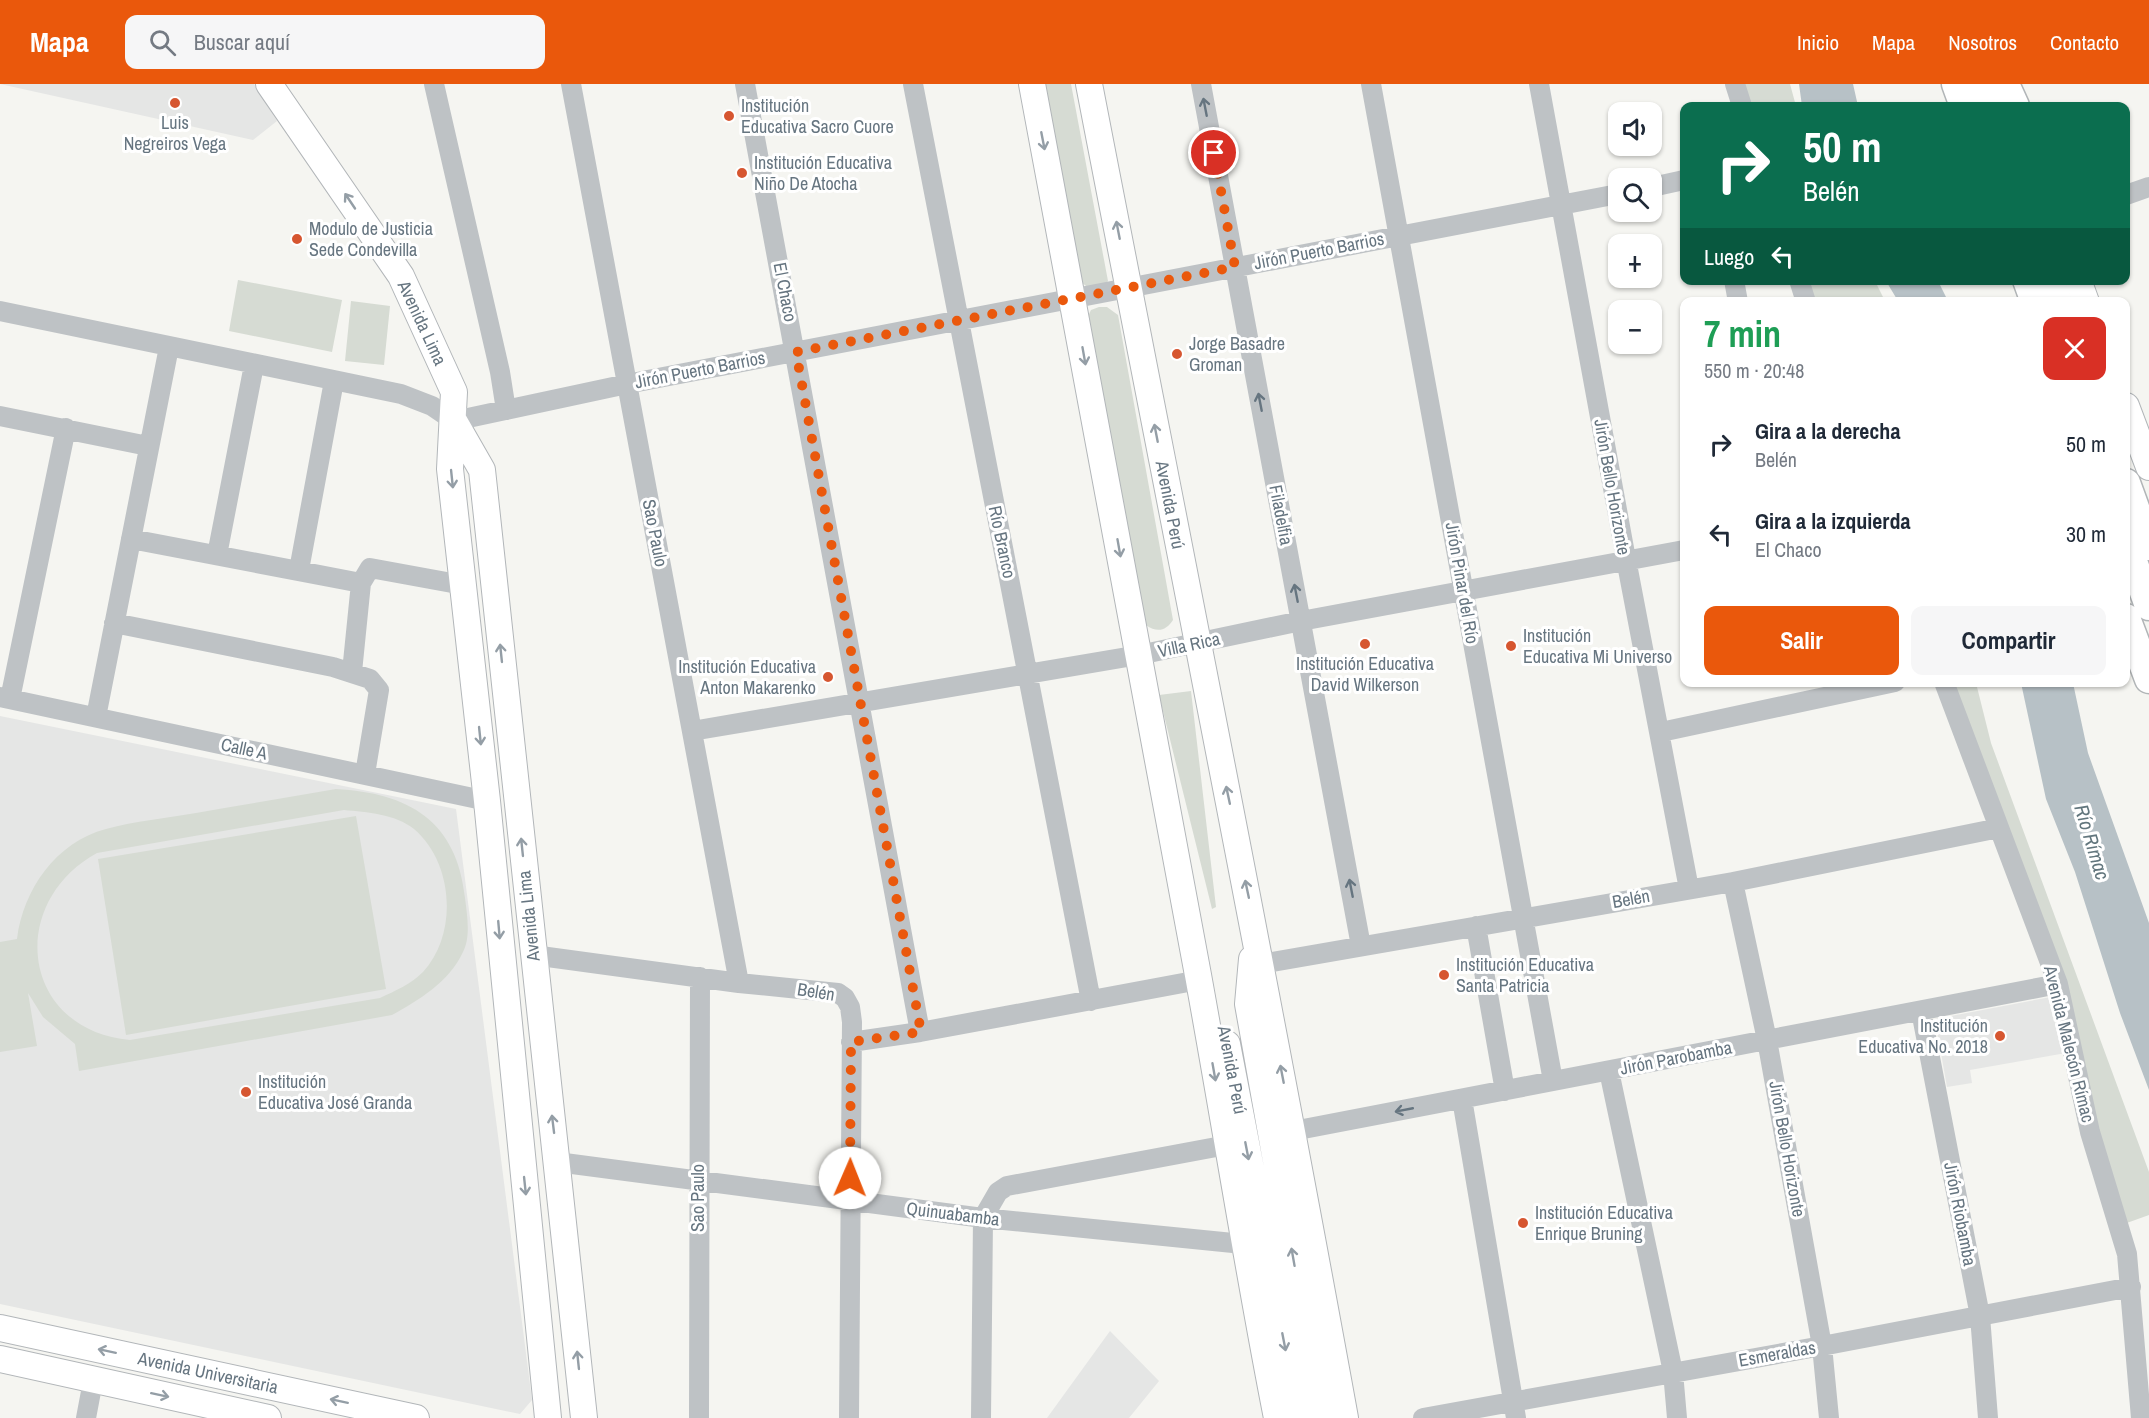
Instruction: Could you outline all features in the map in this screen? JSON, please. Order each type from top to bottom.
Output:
[{"type":"highway","points":[[1956,84],[1963,102]]},
{"type":"highway","points":[[1980,84],[1987,102]]},
{"type":"highway","points":[[2005,84],[2014,102]]},
{"type":"highway","points":[[2130,494],[2149,546]]},
{"type":"highway","points":[[2130,553],[2149,606]]},
{"type":"highway","points":[[2130,629],[2149,679]]},
{"type":"main road","name":"Avenida Lima","points":[[269,84],[401,276],[454,392],[450,469],[487,801],[548,1418]]},
{"type":"main road","name":"Avenida Perú","points":[[1032,84],[1199,980],[1243,1244],[1277,1418]]},
{"type":"main road","name":"Avenida Perú","points":[[1089,84],[1254,926],[1345,1418]]},
{"type":"main road","points":[[2011,84],[2015,102]]},
{"type":"main road","points":[[2130,417],[2149,467]]},
{"type":"main road","name":"Avenida Lima","points":[[454,421],[482,470],[584,1418]]},
{"type":"main road","name":"Avenida Perú","points":[[1152,725],[1201,912],[1299,1418]]},
{"type":"main road","name":"Avenida Perú","points":[[1254,926],[1248,1004],[1322,1418]]},
{"type":"main road","name":"Avenida Universitaria","points":[[0,1328],[416,1418]]},
{"type":"main road","name":"Avenida Universitaria","points":[[0,1359],[232,1414],[268,1418]]},
{"type":"street","points":[[434,84],[500,372],[506,410]]},
{"type":"street","name":"Sao Paulo","points":[[571,84],[739,983]]},
{"type":"street","name":"El Chaco","points":[[745,84],[921,1032]]},
{"type":"street","name":"Río Branco","points":[[913,84],[957,322],[1029,674],[1091,1001]]},
{"type":"street","name":"Filadelfia","points":[[1201,84],[1362,946]]},
{"type":"street","name":"Jirón Pinar del Río","points":[[1371,84],[1553,1081]]},
{"type":"street","name":"Jirón Bello Horizonte","points":[[1539,84],[1689,889]]},
{"type":"street","points":[[1735,84],[1741,102]]},
{"type":"street","points":[[1662,185],[1680,181]]},
{"type":"street","points":[[2130,194],[2149,187]]},
{"type":"street","name":"Jirón Puerto Barrios","points":[[454,421],[627,384],[1608,196]]},
{"type":"street","points":[[0,311],[169,347],[208,350],[254,364],[401,394],[432,406],[454,421]]},
{"type":"street","points":[[96,717],[169,347]]},
{"type":"street","points":[[217,555],[254,364]]},
{"type":"street","points":[[299,570],[334,381]]},
{"type":"street","points":[[0,416],[148,446]]},
{"type":"street","points":[[5,698],[66,428]]},
{"type":"street","points":[[131,539],[362,583]]},
{"type":"street","name":"Villa Rica","points":[[692,731],[1139,656],[1301,621],[1680,551]]},
{"type":"street","points":[[352,672],[362,583],[370,568],[463,585]]},
{"type":"street","points":[[114,623],[352,672],[370,679],[379,690],[365,774]]},
{"type":"street","points":[[1661,732],[1872,687]]},
{"type":"street","name":"Avenida Malecón Rímac","points":[[1946,687],[2058,984],[2090,1131],[2127,1254],[2141,1418]]},
{"type":"street","name":"Calle A","points":[[5,698],[487,801]]},
{"type":"street","name":"Belén","points":[[1261,964],[1733,882],[1999,828]]},
{"type":"street","name":"Jirón Bello Horizonte","points":[[1733,882],[1767,1040],[1822,1346],[1829,1418]]},
{"type":"street","points":[[1476,926],[1505,1091]]},
{"type":"street","name":"Belén","points":[[533,955],[739,983],[838,993],[845,998],[850,1007],[851,1042]]},
{"type":"street","name":"Sao Paulo","points":[[699,1418],[700,977]]},
{"type":"street","points":[[849,1418],[851,1042],[921,1032],[1199,980]]},
{"type":"street","name":"Jirón Parobamba","points":[[1293,1131],[2058,984]]},
{"type":"street","name":"Jirón Riobamba","points":[[1921,1011],[1980,1316],[1988,1418]]},
{"type":"street","points":[[1609,1071],[1673,1372],[1677,1418]]},
{"type":"street","points":[[1462,1099],[1515,1409]]},
{"type":"street","points":[[981,1418],[983,1218],[998,1192],[1007,1186],[1227,1145]]},
{"type":"street","name":"Quinuabamba","points":[[557,1162],[983,1218],[1243,1244]]},
{"type":"street","name":"Esmeraldas","points":[[1423,1418],[1515,1409],[1673,1372],[2131,1287]]},
{"type":"street","points":[[86,1418],[93,1381]]},
{"type":"shaded area","name":"Luis Negreiros Vega","points":[[0,84],[254,84],[277,121],[253,140]]},
{"type":"shaded area","points":[[1043,84],[1071,84],[1108,281],[1105,285],[1090,289],[1081,282]]},
{"type":"shaded area","points":[[1740,84],[1790,84],[1795,102],[1746,102]]},
{"type":"shaded area","points":[[238,280],[342,300],[332,352],[229,331]]},
{"type":"shaded area","points":[[1806,285],[1877,285],[1883,297],[1811,297]]},
{"type":"shaded area","points":[[351,301],[390,306],[384,365],[345,361]]},
{"type":"shaded area","points":[[1107,307],[1118,315],[1173,620],[1161,630],[1146,625],[1087,318],[1091,310]]},
{"type":"shaded area","points":[[1951,687],[1977,687],[1991,743],[2149,1172],[2149,1215],[2124,1224]]},
{"type":"shaded area","points":[[1191,691],[1216,907],[1212,909],[1159,695]]},
{"type":"shaded area","name":"Institución Educativa José Granda","points":[[0,716],[456,809],[532,1400],[520,1414],[0,1304]]},
{"type":"shaded area","points":[[336,789],[385,797],[406,805],[424,816],[440,830],[452,849],[460,871],[465,898],[467,939],[457,963],[432,989],[392,1015],[79,1071],[75,1044],[43,1017],[28,993],[37,1046],[0,1052],[0,942],[17,939],[26,903],[35,886],[45,870],[72,845],[88,835],[117,826]],"holes":[[[344,810],[390,817],[414,829],[427,843],[444,879],[447,899],[442,938],[423,972],[403,987],[380,998],[130,1040],[94,1031],[66,1014],[48,990],[39,962],[39,932],[48,902],[68,875],[97,853]]]},
{"type":"shaded area","points":[[356,816],[386,989],[126,1035],[98,859]]},
{"type":"shaded area","name":"Institución Educativa No. 2018","points":[[2056,996],[2066,1053],[1970,1070],[1972,1083],[1947,1087],[1935,1019]]},
{"type":"shaded area","points":[[1110,1331],[1159,1381],[1129,1418],[1047,1418]]},
{"type":"water","points":[[1799,84],[1853,84],[1857,102],[1801,102]]},
{"type":"water","points":[[1888,285],[1940,285],[1946,297],[1896,297]]},
{"type":"water","name":"Río Rímac","points":[[2022,687],[2074,687],[2088,753],[2149,923],[2149,1090],[2120,1013],[2075,872],[2046,799]]},
{"type":"place","name":"Luis Negreiros Vega","points":[[175,103]]},
{"type":"place","name":"Institución Educativa Sacro Cuore","points":[[729,116]]},
{"type":"place","name":"Institución Educativa Niño De Atocha","points":[[742,173]]},
{"type":"place","name":"Modulo de Justicia Sede Condevilla","points":[[297,239]]},
{"type":"place","name":"Jorge Basadre Groman","points":[[1177,354]]},
{"type":"place","name":"Institución Educativa David Wilkerson","points":[[1365,644]]},
{"type":"place","name":"Institución Educativa Mi Universo","points":[[1511,646]]},
{"type":"place","name":"Institución Educativa Anton Makarenko","points":[[828,677]]},
{"type":"place","name":"Institución Educativa Santa Patricia","points":[[1444,975]]},
{"type":"place","name":"Institución Educativa No. 2018","points":[[2000,1036]]},
{"type":"place","name":"Institución Educativa José Granda","points":[[246,1092]]},
{"type":"place","name":"Institución Educativa Enrique Bruning","points":[[1523,1223]]},
{"type":"route","points":[[850,1178],[851,1042],[921,1032],[796,352],[1235,267],[1214,153]]}]
